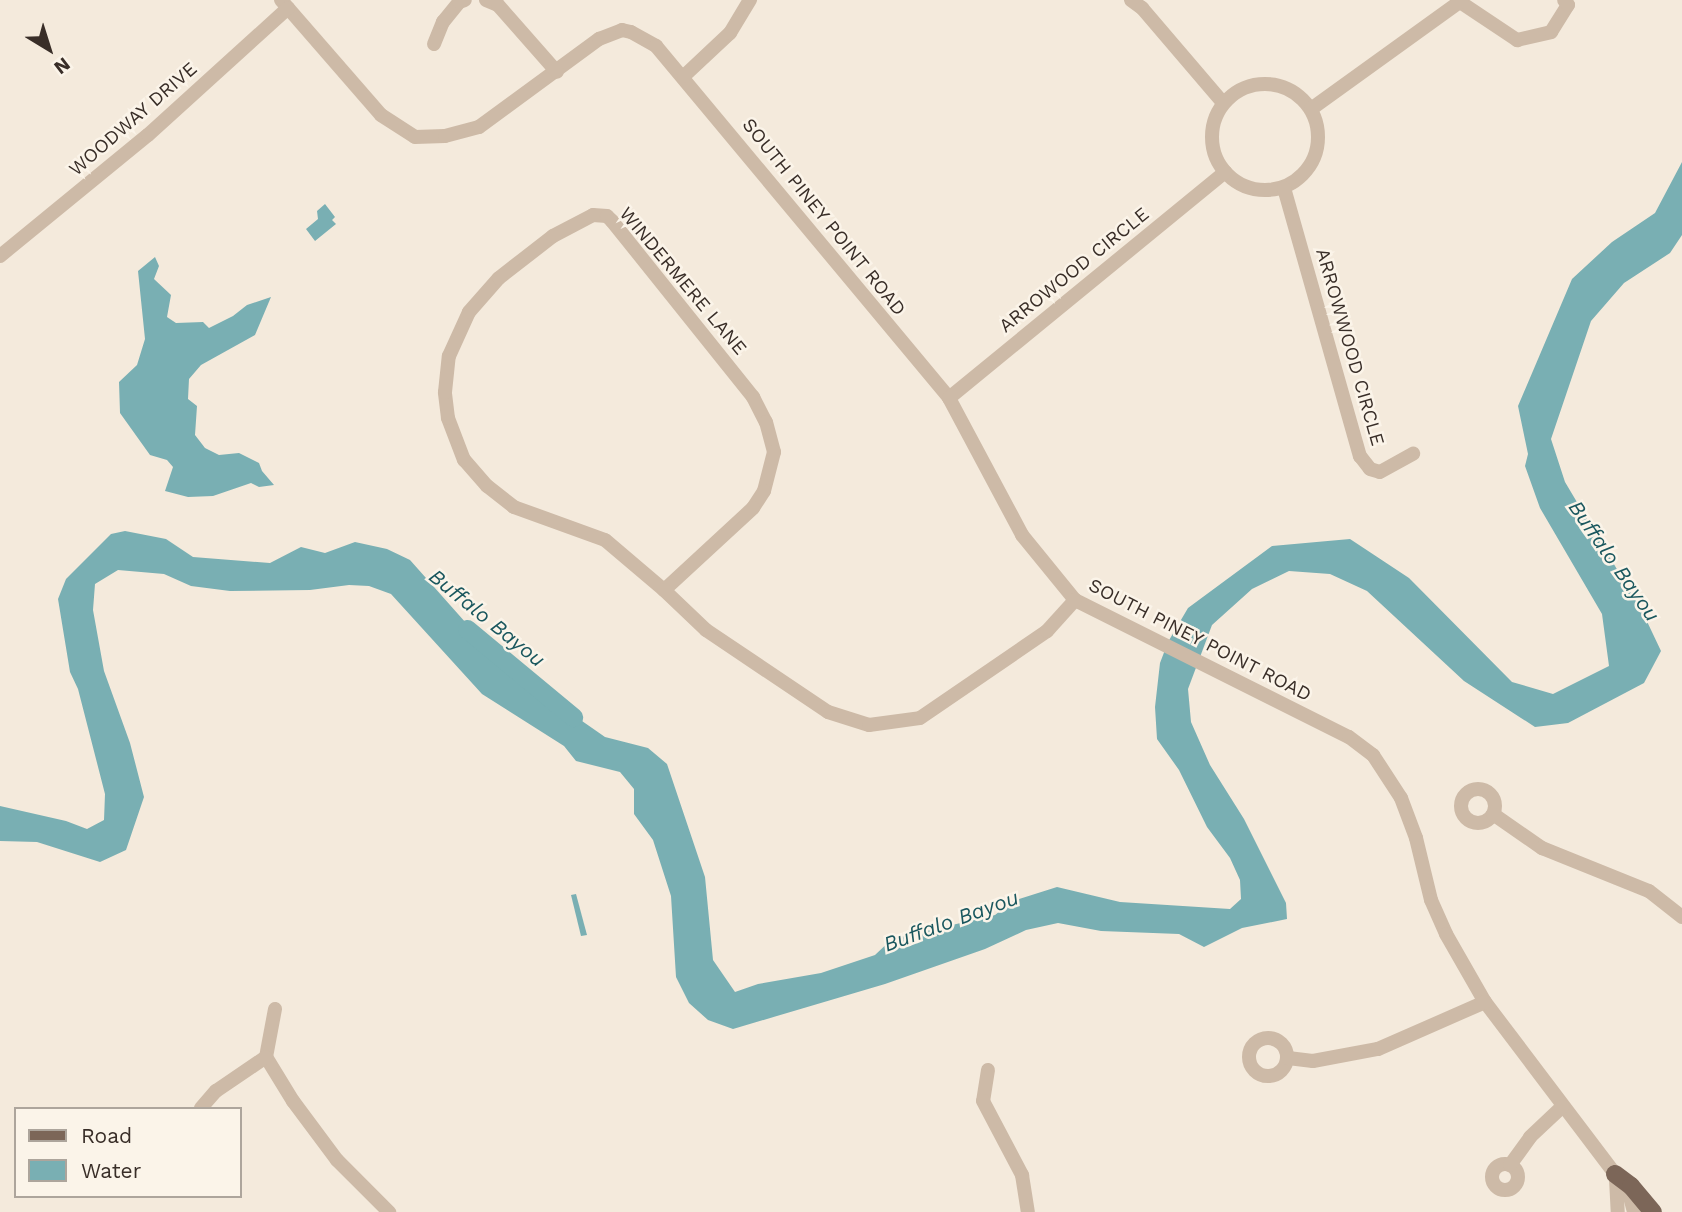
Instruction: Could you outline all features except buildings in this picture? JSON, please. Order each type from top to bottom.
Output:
[{"type":"main road","points":[[1615,1174],[1631,1186],[1653,1212]]},
{"type":"street","points":[[433,44],[443,22],[459,2],[465,0]]},
{"type":"street","points":[[486,0],[498,5],[557,72]]},
{"type":"street","points":[[684,76],[730,33],[750,0]]},
{"type":"street","points":[[1132,0],[1223,103]]},
{"type":"street","points":[[1311,109],[1461,1],[1517,40],[1551,32],[1568,5],[1564,0]]},
{"type":"street","name":"SOUTH PINEY POINT ROAD","points":[[284,4],[381,115],[415,137],[446,136],[479,127],[599,39],[622,30],[656,46],[684,76],[949,398],[1022,535],[1075,600],[1349,737],[1373,755],[1401,797],[1416,838],[1431,900],[1446,934],[1485,1002],[1615,1174],[1630,1197],[1634,1212]]},
{"type":"street","name":"WOODWAY DRIVE","points":[[0,256],[148,135],[284,4]]},
{"type":"street","points":[[1261,84],[1283,86],[1298,94],[1311,109],[1319,129],[1317,154],[1301,177],[1284,188],[1258,190],[1237,183],[1225,172],[1214,155],[1212,134],[1223,103],[1233,94],[1261,84]]},
{"type":"street","name":"ARROWOOD CIRCLE","points":[[949,398],[1225,172]]},
{"type":"street","name":"ARROWWOOD CIRCLE","points":[[1284,188],[1360,456],[1370,469],[1380,472],[1413,454]]},
{"type":"street","name":"WINDERMERE LANE","points":[[664,590],[752,508],[764,491],[774,452],[766,422],[753,397],[612,221],[607,216],[593,215],[553,236],[499,278],[470,312],[449,356],[445,392],[448,418],[464,460],[487,486],[514,507],[605,541],[664,590],[706,630],[828,712],[869,725],[920,718],[1047,631],[1075,600]]},
{"type":"street","points":[[1493,814],[1542,848],[1649,891],[1682,917]]},
{"type":"street","points":[[1288,1058],[1312,1061],[1378,1049],[1485,1002]]},
{"type":"street","points":[[275,1009],[266,1057],[293,1101],[337,1160],[389,1212]]},
{"type":"street","points":[[202,1107],[224,1085],[266,1057]]},
{"type":"street","points":[[988,1070],[983,1101],[1022,1175],[1028,1212]]},
{"type":"street","points":[[1510,1165],[1530,1137],[1563,1106]]},
{"type":"street","points":[[1615,1174],[1618,1212]]},
{"type":"water","points":[[1682,162],[1682,235],[1670,253],[1624,283],[1591,321],[1551,439],[1565,482],[1643,613],[1661,651],[1644,683],[1568,723],[1535,727],[1464,681],[1367,591],[1330,574],[1289,571],[1252,589],[1212,625],[1188,689],[1191,722],[1210,765],[1244,819],[1286,903],[1287,919],[1242,928],[1204,947],[1179,934],[1101,931],[1058,923],[1026,930],[985,949],[885,984],[733,1029],[708,1020],[689,1003],[676,977],[671,896],[653,840],[634,814],[634,789],[620,772],[576,761],[564,746],[482,694],[391,594],[369,586],[349,585],[310,590],[230,591],[191,586],[164,574],[118,570],[95,584],[93,610],[104,671],[130,743],[144,797],[126,850],[100,862],[37,842],[0,841],[0,806],[66,821],[87,829],[104,820],[105,794],[78,689],[70,672],[58,599],[66,579],[111,534],[125,531],[166,539],[193,557],[270,563],[301,547],[325,553],[355,542],[387,549],[410,560],[506,668],[605,737],[648,748],[667,764],[705,877],[713,960],[735,992],[758,984],[821,973],[875,955],[892,939],[995,915],[1013,901],[1057,887],[1120,902],[1230,909],[1241,899],[1240,880],[1230,858],[1207,827],[1179,770],[1157,739],[1155,707],[1160,663],[1168,642],[1188,608],[1272,546],[1350,539],[1409,578],[1512,682],[1553,694],[1609,666],[1602,614],[1540,508],[1525,466],[1528,454],[1518,406],[1572,279],[1612,242],[1655,213]]},
{"type":"water","points":[[325,204],[335,217],[332,220],[336,224],[315,241],[306,229],[318,219],[317,211]]},
{"type":"water","points":[[155,257],[159,266],[154,279],[171,295],[167,317],[176,323],[203,322],[209,328],[233,316],[247,305],[271,297],[255,335],[201,365],[189,379],[188,399],[197,406],[195,435],[205,448],[219,455],[239,453],[259,463],[274,485],[259,487],[251,483],[213,496],[188,497],[165,491],[173,467],[167,460],[150,455],[120,413],[119,382],[137,365],[145,339],[138,271]]},
{"type":"water","points":[[576,894],[587,935],[581,936],[571,895]]},
{"type":"waterway","name":"Buffalo Bayou","points":[[467,629],[573,717]]}]
